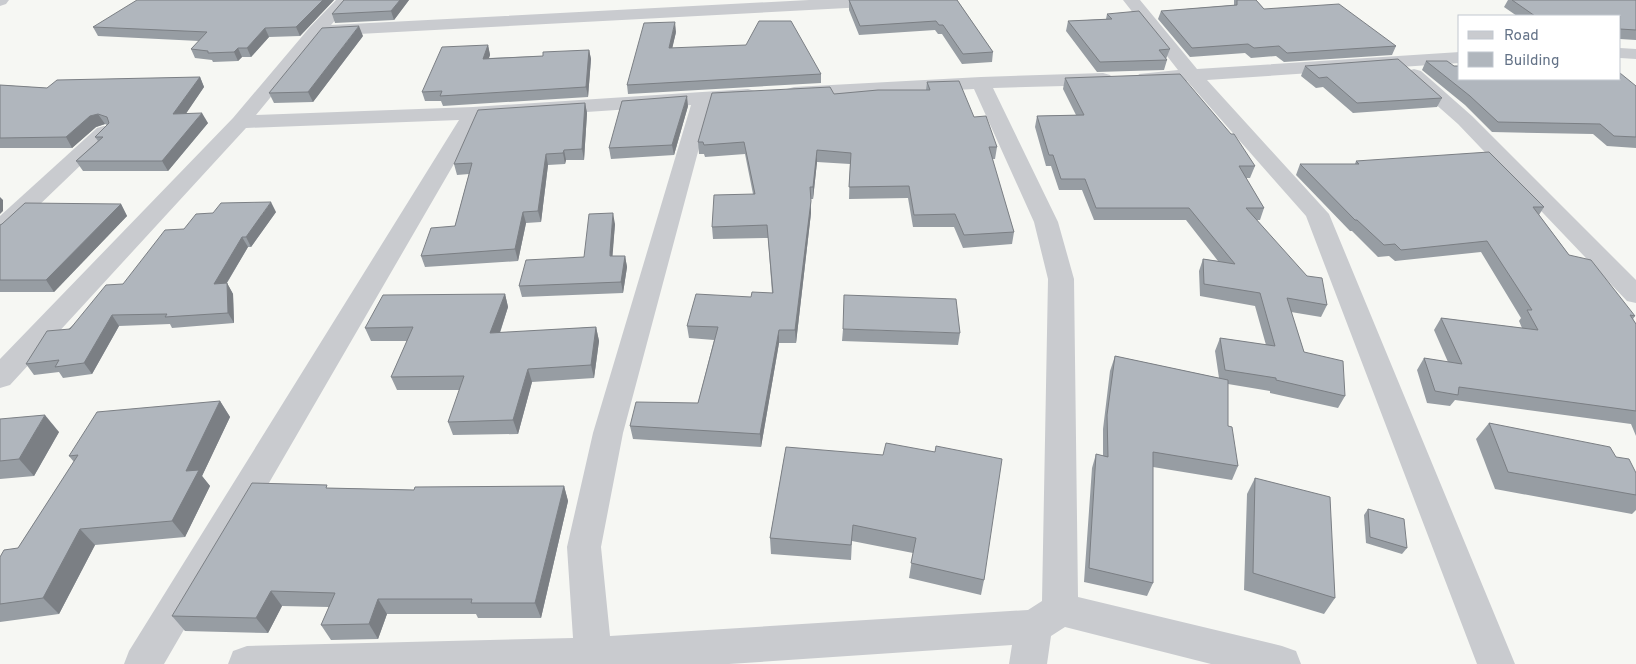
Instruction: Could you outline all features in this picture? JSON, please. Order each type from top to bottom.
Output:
[{"type":"street","points":[[0,378],[240,122],[316,30],[345,0]]},
{"type":"street","points":[[316,30],[903,0]]},
{"type":"street","points":[[1131,0],[1193,76],[1317,214],[1496,664]]},
{"type":"street","points":[[1621,53],[1636,54]]},
{"type":"street","points":[[240,122],[473,113],[703,97],[981,83],[1193,76],[1458,58]]},
{"type":"street","points":[[1399,62],[1465,120],[1636,295]]},
{"type":"street","points":[[981,83],[1046,222],[1061,280],[1047,618],[1028,664]]},
{"type":"street","points":[[590,659],[584,547],[608,433],[703,97]]},
{"type":"street","points":[[143,664],[473,113]]},
{"type":"street","points":[[0,229],[104,132]]},
{"type":"street","points":[[0,348],[30,344]]},
{"type":"street","points":[[247,664],[590,659],[1047,618],[1282,664]]},
{"type":"building","points":[[137,0],[323,0],[296,27],[265,28],[247,48],[238,48],[234,52],[208,53],[208,51],[191,49],[207,32],[93,27]]},
{"type":"building","points":[[344,0],[400,0],[391,11],[332,14]]},
{"type":"building","points":[[849,0],[957,0],[993,52],[963,54],[943,25],[939,25],[936,21],[860,26]]},
{"type":"building","points":[[1237,0],[1256,0],[1264,9],[1339,4],[1396,46],[1287,53],[1279,46],[1254,48],[1248,44],[1192,48],[1161,11],[1237,5]]},
{"type":"building","points":[[1512,0],[1636,0],[1636,30],[1621,29],[1621,15],[1534,15]]},
{"type":"building","points":[[1139,11],[1170,49],[1159,50],[1167,60],[1100,62],[1068,21],[1112,19],[1107,14]]},
{"type":"building","points":[[759,21],[791,21],[821,74],[627,85],[644,23],[675,22],[669,48],[746,45]]},
{"type":"building","points":[[359,26],[308,92],[269,93],[322,28]]},
{"type":"building","points":[[488,45],[483,59],[543,56],[543,52],[589,50],[586,87],[440,96],[442,91],[422,92],[442,47]]},
{"type":"building","points":[[1398,59],[1442,98],[1357,103],[1327,77],[1319,78],[1305,66]]},
{"type":"building","points":[[1426,61],[1447,61],[1454,66],[1458,66],[1458,80],[1621,80],[1621,74],[1636,86],[1636,137],[1614,136],[1600,124],[1498,122],[1470,96]]},
{"type":"building","points":[[1180,74],[1231,134],[1234,134],[1255,166],[1239,166],[1264,208],[1246,208],[1307,276],[1322,278],[1327,305],[1287,298],[1304,352],[1343,361],[1345,396],[1276,380],[1276,378],[1225,370],[1220,338],[1275,346],[1260,293],[1204,284],[1203,259],[1235,264],[1189,208],[1096,208],[1085,179],[1061,179],[1053,155],[1049,155],[1037,116],[1084,115],[1065,78]]},
{"type":"building","points":[[200,77],[173,114],[202,113],[162,161],[76,161],[103,137],[95,137],[109,123],[107,117],[98,114],[90,116],[66,137],[0,138],[0,85],[47,88],[57,80]]},
{"type":"building","points":[[959,81],[974,117],[986,116],[997,147],[989,147],[1014,232],[964,235],[955,214],[914,215],[909,186],[849,187],[851,153],[817,150],[813,187],[810,187],[811,201],[795,330],[779,330],[760,434],[630,426],[636,402],[698,403],[718,327],[687,326],[696,294],[751,297],[752,292],[773,293],[767,225],[712,227],[714,195],[755,194],[744,142],[704,145],[703,142],[698,142],[712,93],[830,87],[834,94],[878,90],[930,90],[927,82]]},
{"type":"building","points":[[687,96],[672,145],[609,148],[622,101]]},
{"type":"building","points":[[585,103],[582,149],[546,154],[538,211],[523,212],[515,249],[421,256],[431,228],[455,226],[472,163],[454,164],[478,110]]},
{"type":"building","points":[[1489,152],[1544,207],[1533,207],[1569,255],[1591,260],[1635,316],[1630,315],[1636,324],[1636,411],[1459,387],[1458,395],[1435,391],[1424,358],[1462,364],[1441,318],[1538,330],[1527,310],[1532,310],[1487,241],[1401,250],[1395,244],[1384,245],[1355,220],[1300,164],[1359,164],[1356,161]]},
{"type":"building","points":[[271,202],[246,237],[242,237],[214,284],[227,283],[228,313],[165,317],[167,314],[112,315],[84,363],[55,367],[59,360],[26,364],[47,331],[70,329],[106,285],[123,284],[165,230],[184,229],[196,214],[213,213],[221,203]]},
{"type":"building","points":[[25,203],[121,204],[46,280],[0,280],[0,225]]},
{"type":"building","points":[[613,213],[610,256],[625,256],[621,282],[519,286],[526,260],[584,257],[589,214]]},
{"type":"building","points":[[505,294],[490,333],[596,327],[591,365],[528,369],[513,420],[448,422],[464,376],[391,377],[413,327],[365,328],[383,295]]},
{"type":"building","points":[[844,295],[956,299],[960,333],[843,329]]},
{"type":"building","points":[[1115,356],[1228,380],[1228,426],[1232,427],[1238,466],[1153,452],[1153,583],[1089,568],[1096,454],[1108,457],[1107,415]]},
{"type":"building","points":[[220,401],[186,471],[199,470],[172,521],[80,529],[43,598],[0,604],[0,557],[4,550],[18,548],[78,455],[69,456],[97,412]]},
{"type":"building","points":[[45,415],[19,459],[0,461],[0,419]]},
{"type":"building","points":[[1489,423],[1610,447],[1616,457],[1629,459],[1636,473],[1636,495],[1508,472]]},
{"type":"building","points":[[886,443],[935,452],[936,446],[1002,459],[984,580],[911,563],[916,538],[853,525],[851,545],[770,538],[786,447],[883,455]]},
{"type":"building","points":[[1255,478],[1330,497],[1335,598],[1253,573]]},
{"type":"building","points":[[252,483],[327,485],[326,488],[414,490],[415,487],[564,486],[535,603],[471,603],[472,599],[378,599],[369,624],[321,625],[335,593],[271,591],[256,618],[172,616]]},
{"type":"building","points":[[1368,509],[1404,519],[1407,548],[1370,537]]}]
